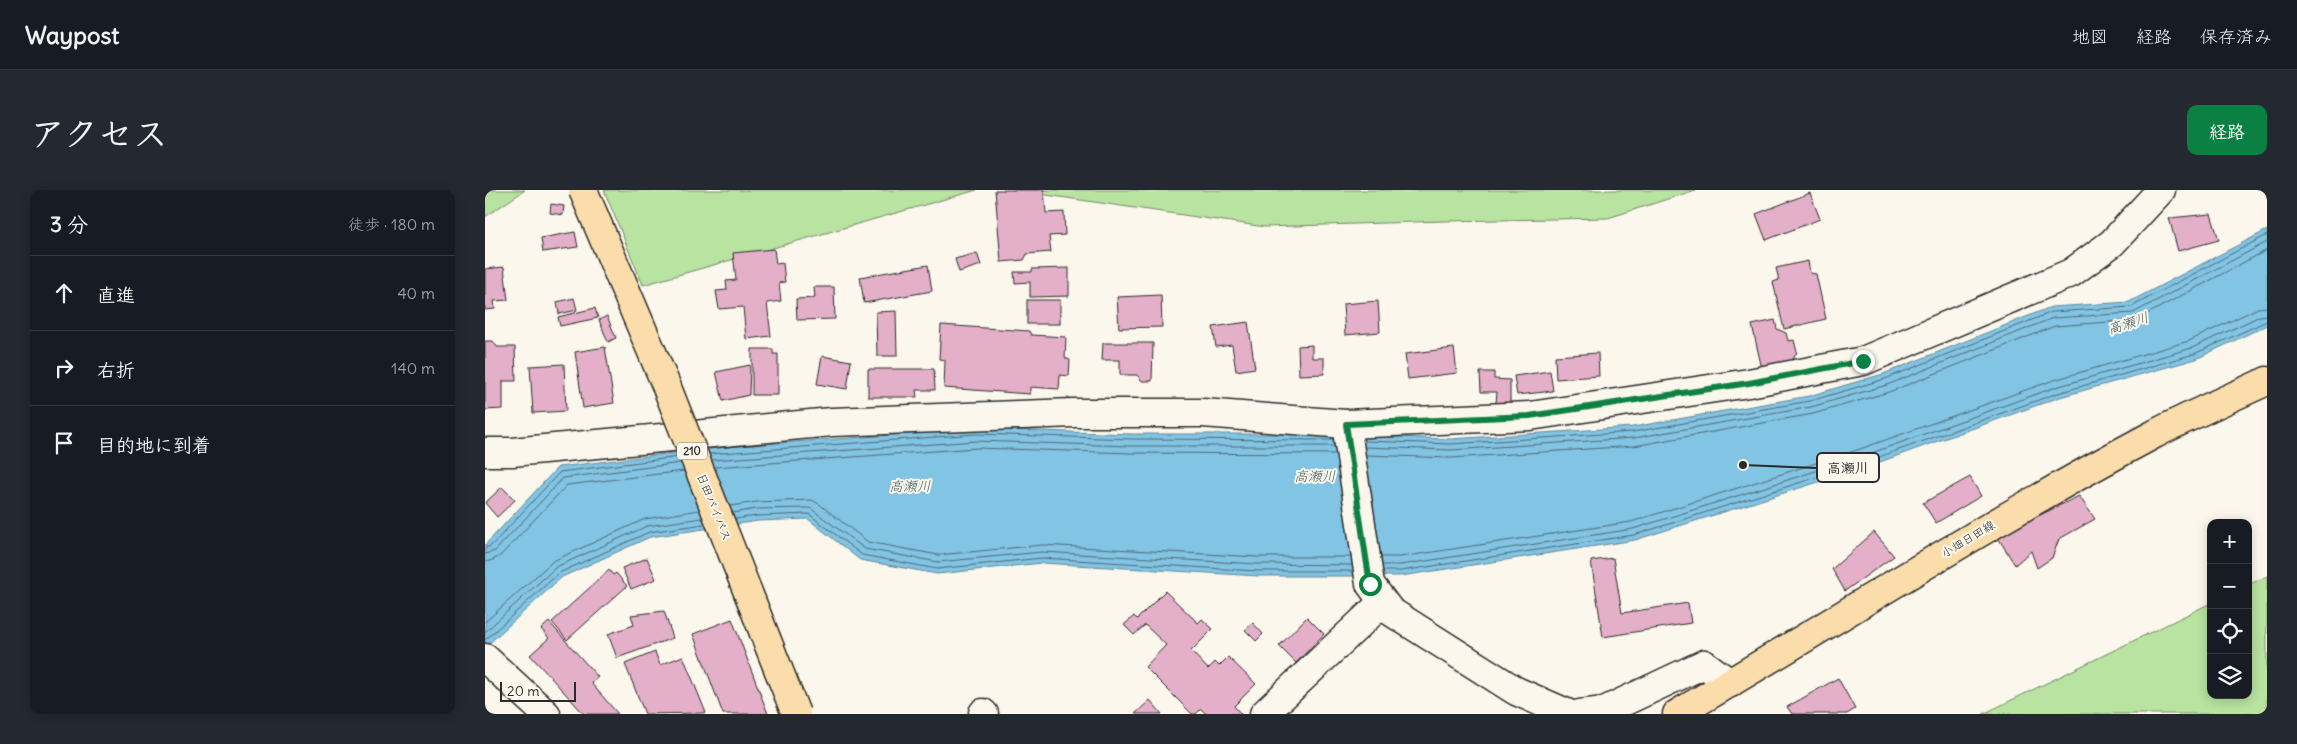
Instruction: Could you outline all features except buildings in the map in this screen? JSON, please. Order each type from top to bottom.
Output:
[{"type":"main road","name":"日田バイパス","points":[[583,190],[666,385],[796,714]]},
{"type":"main road","name":"小畑日田線","points":[[1677,714],[1811,636],[1980,531],[2152,435],[2267,381]]},
{"type":"street","points":[[485,452],[512,452],[832,422],[1074,413],[1203,413],[1346,424],[1529,416],[1749,383],[1863,361],[2071,273],[2112,243],[2161,190]]},
{"type":"street","points":[[1346,424],[1377,593],[1389,612],[1516,691],[1569,714]]},
{"type":"street","points":[[1264,714],[1377,593]]},
{"type":"street","points":[[488,661],[546,714]]},
{"type":"street","points":[[1580,714],[1604,711],[1703,664],[1730,683]]},
{"type":"green space","points":[[485,190],[525,190],[485,217]]},
{"type":"green space","points":[[604,190],[977,190],[643,285]]},
{"type":"green space","points":[[1012,190],[1696,190],[1608,218],[1265,227]]},
{"type":"green space","points":[[2267,576],[2267,714],[1983,714],[2207,605],[2207,699],[2252,699],[2252,583]]},
{"type":"water","points":[[2267,230],[2267,325],[2196,359],[2060,397],[1866,467],[1635,540],[1401,576],[1258,576],[1042,563],[937,574],[860,560],[808,519],[758,521],[650,537],[562,577],[485,647],[485,545],[558,467],[724,447],[976,429],[1132,434],[1313,434],[1451,439],[1633,427],[1809,396],[1883,374],[2051,307],[2129,302]]},
{"type":"place","name":"高瀬川","points":[[1743,465]]},
{"type":"route","points":[[1370,584],[1346,424],[1529,416],[1749,383],[1863,361]]}]
